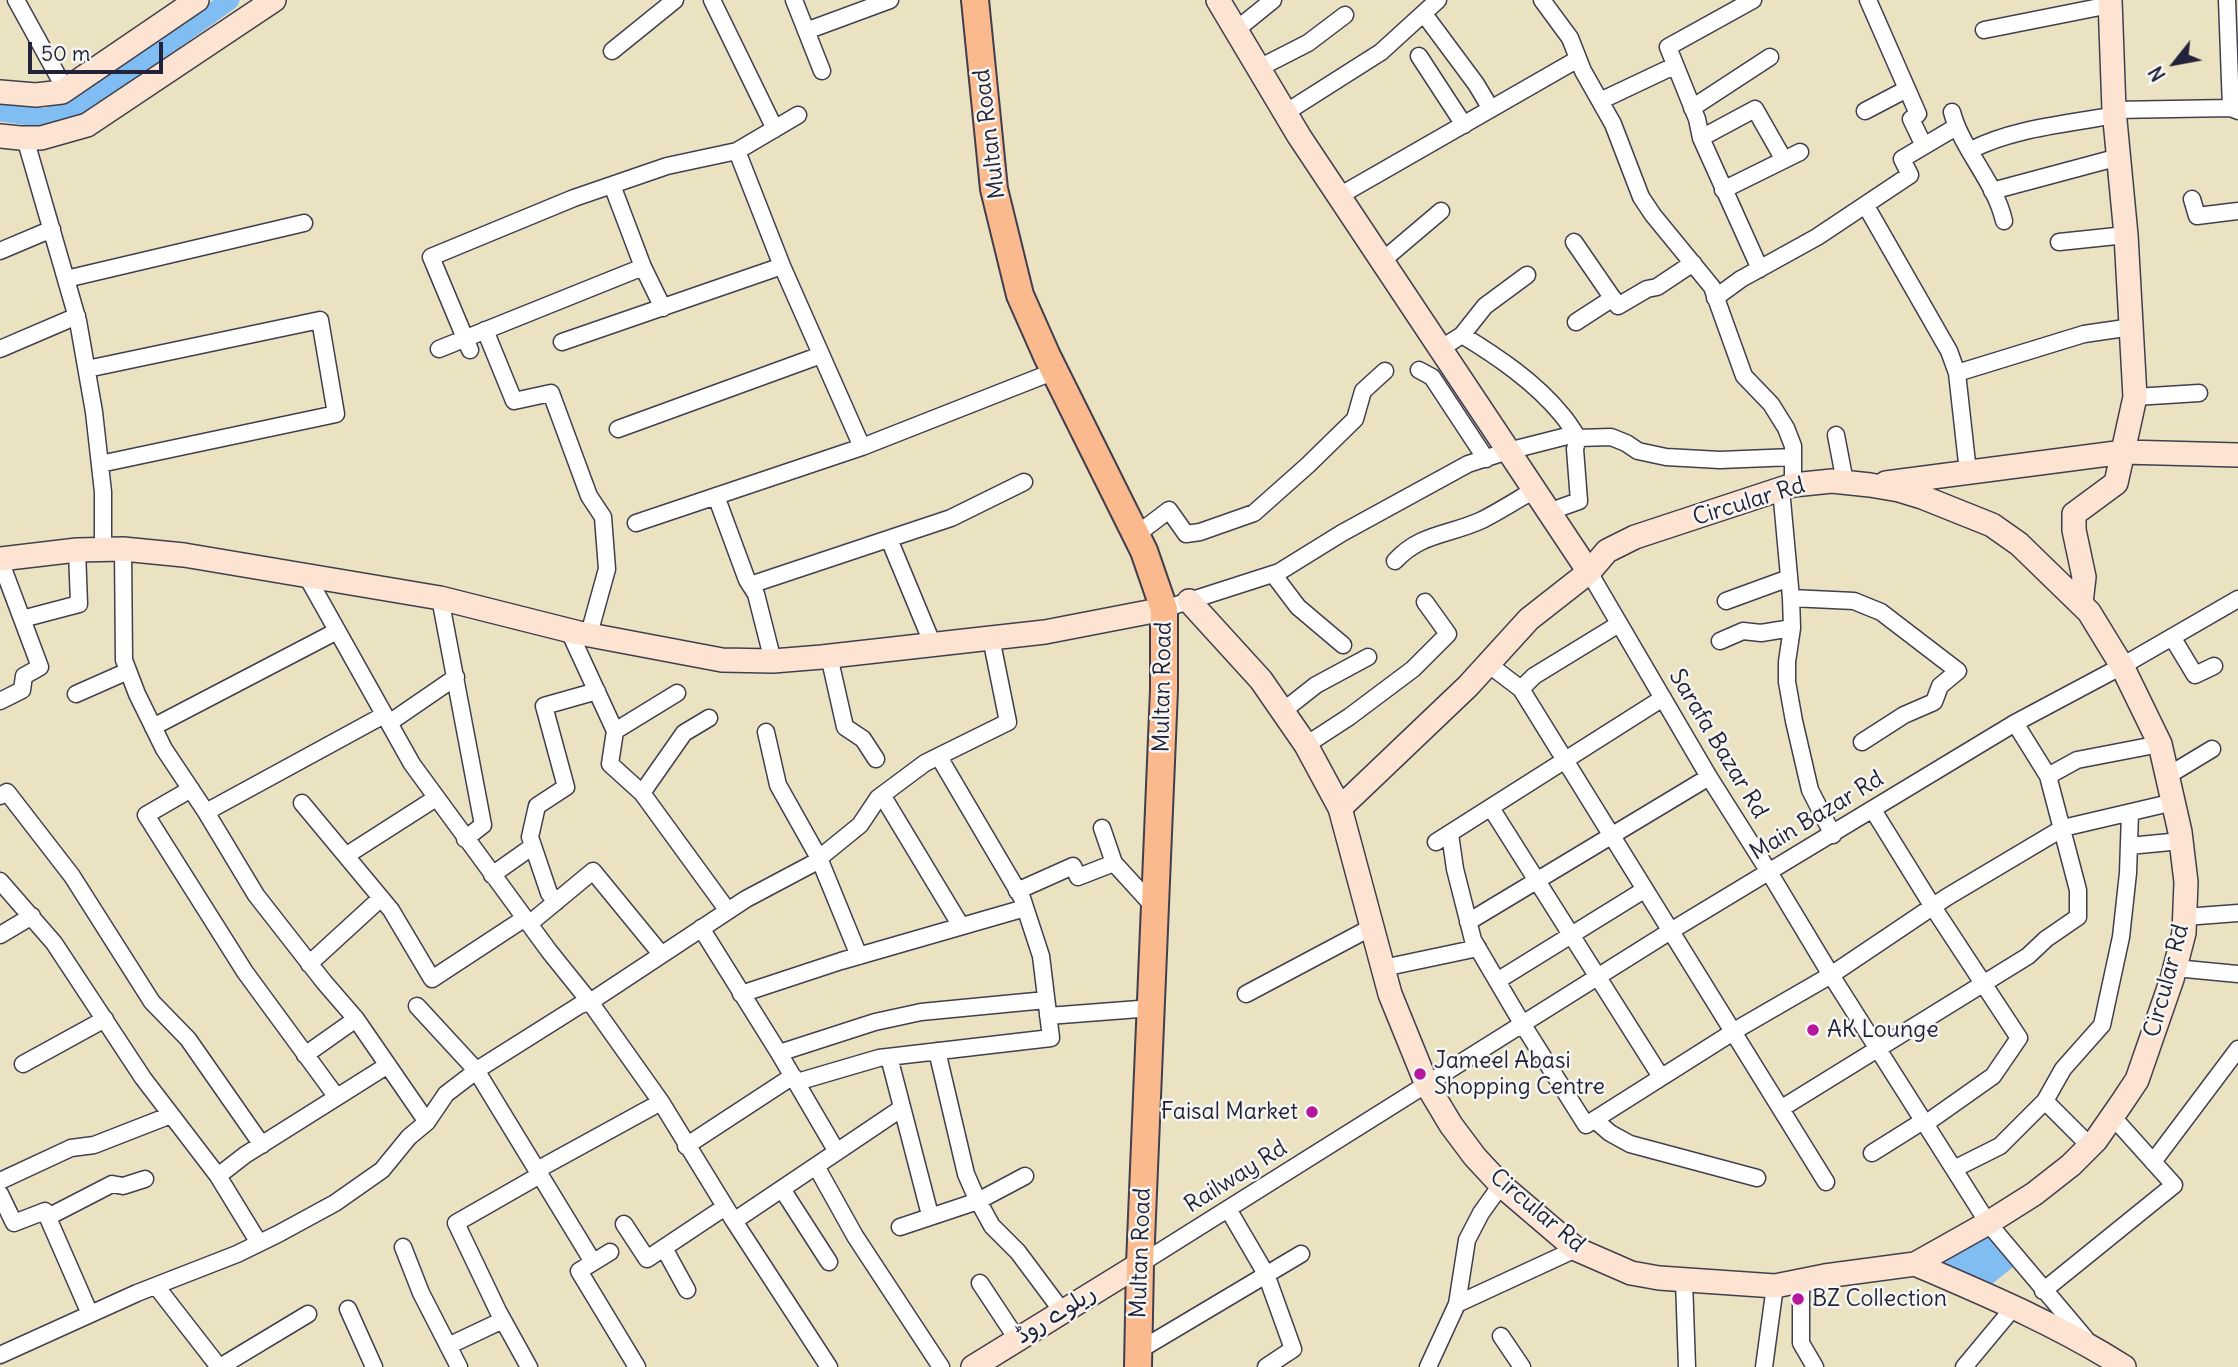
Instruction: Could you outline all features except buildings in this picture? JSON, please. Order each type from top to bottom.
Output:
[{"type":"main road","name":"Multan Road","points":[[975,0],[994,190],[1020,295],[1136,535],[1164,609],[1164,690],[1138,1359]]},
{"type":"street","points":[[16,0],[65,89]]},
{"type":"street","points":[[0,92],[36,95],[62,92],[197,0]]},
{"type":"street","points":[[0,136],[41,138],[86,125],[274,0]]},
{"type":"street","points":[[612,51],[675,0]]},
{"type":"street","points":[[712,0],[775,129]]},
{"type":"street","points":[[793,0],[822,71]]},
{"type":"street","points":[[806,31],[890,0]]},
{"type":"street","points":[[1218,0],[1285,113],[1440,349],[1497,455]]},
{"type":"street","points":[[1236,30],[1273,0]]},
{"type":"street","points":[[1285,113],[1381,52],[1438,0]]},
{"type":"street","points":[[1542,0],[1570,38],[1578,59],[1613,124],[1641,197],[1712,287],[1744,376],[1771,404],[1786,428],[1793,446],[1787,487],[1792,628],[1787,672],[1794,721],[1810,790],[1833,835]]},
{"type":"street","points":[[1753,0],[1733,5],[1668,47],[1701,138],[1759,269]]},
{"type":"street","points":[[1868,0],[1918,114],[1911,119],[1924,146]]},
{"type":"street","points":[[1984,30],[2110,2],[2114,112],[2126,234],[2135,397],[2116,483],[2074,514],[2074,530],[2084,577],[2081,603]]},
{"type":"street","points":[[1971,150],[1982,144],[2026,132],[2114,112],[2234,109],[2231,5]]},
{"type":"street","points":[[1424,14],[1476,84],[1491,109]]},
{"type":"street","points":[[1259,68],[1308,43],[1345,15]]},
{"type":"street","points":[[1419,55],[1464,125]]},
{"type":"street","points":[[1692,108],[1770,57]]},
{"type":"street","points":[[1339,196],[1578,59]]},
{"type":"street","points":[[1600,101],[1674,66]]},
{"type":"street","points":[[1864,111],[1907,89]]},
{"type":"street","points":[[1701,138],[1755,109],[1784,160]]},
{"type":"street","points":[[468,344],[431,257],[612,185],[667,166],[737,151],[798,115]]},
{"type":"street","points":[[1715,298],[1759,269],[1817,237],[1910,176],[1902,159],[1924,146],[1954,119],[2001,208],[2004,221]]},
{"type":"street","points":[[25,138],[77,317],[113,550],[124,660],[136,694],[164,749],[256,895],[356,1019],[427,1122]]},
{"type":"street","points":[[737,151],[782,266],[863,447]]},
{"type":"street","points":[[1723,190],[1801,152]]},
{"type":"street","points":[[1992,191],[2119,158]]},
{"type":"street","points":[[612,185],[643,267],[663,308]]},
{"type":"street","points":[[2192,199],[2197,216],[2238,211]]},
{"type":"street","points":[[1866,206],[1949,351],[1957,373],[1968,472]]},
{"type":"street","points":[[1382,261],[1441,211]]},
{"type":"street","points":[[66,279],[304,223]]},
{"type":"street","points":[[0,251],[52,229]]},
{"type":"street","points":[[2059,242],[2126,234]]},
{"type":"street","points":[[1574,242],[1618,306],[1647,289],[1657,287],[1693,263]]},
{"type":"street","points":[[562,342],[782,266]]},
{"type":"street","points":[[439,349],[468,344],[485,331],[643,267]]},
{"type":"street","points":[[1440,349],[1462,335],[1485,306],[1527,275]]},
{"type":"street","points":[[1576,322],[1613,298]]},
{"type":"street","points":[[0,349],[77,317]]},
{"type":"street","points":[[87,369],[320,320],[336,414],[100,464]]},
{"type":"street","points":[[1957,373],[2084,334],[2132,327]]},
{"type":"street","points":[[485,331],[514,401],[551,393],[589,496],[603,517],[607,569],[579,631],[597,691],[615,731],[610,764],[642,793],[728,911]]},
{"type":"street","points":[[1462,335],[1501,358],[1544,396],[1564,416],[1576,436],[1579,501],[1548,512]]},
{"type":"street","points":[[618,429],[821,355]]},
{"type":"street","points":[[1419,370],[1432,377],[1497,455],[1534,490],[1589,572]]},
{"type":"street","points":[[636,523],[863,447],[1055,371]]},
{"type":"street","points":[[1136,535],[1169,510],[1186,534],[1200,532],[1254,513],[1355,419],[1363,391],[1385,371]]},
{"type":"street","points":[[2135,397],[2199,393]]},
{"type":"street","points":[[1836,435],[1845,482]]},
{"type":"street","points":[[0,701],[22,690],[23,676],[40,667],[0,560],[77,550],[184,555],[440,598],[579,631],[722,660],[773,661],[1045,632],[1164,609],[1273,574],[1468,464],[1576,436],[1611,437],[1638,450],[1666,457],[1720,460],[1793,457]]},
{"type":"street","points":[[1870,485],[2124,452],[2238,455]]},
{"type":"street","name":"Circular Rd","points":[[1189,601],[1261,680],[1306,745],[1339,808],[1390,994],[1427,1085],[1451,1125],[1500,1185],[1576,1249],[1631,1273],[1684,1280],[1774,1286],[1869,1269],[1915,1264],[1988,1223],[2034,1194],[2071,1165],[2090,1146],[2137,1080],[2184,933],[2186,882],[2181,841],[2169,775],[2160,744],[2122,666],[2089,612],[2019,544],[1992,525],[1922,497],[1870,485],[1832,481],[1787,487],[1635,537],[1606,551],[1589,572],[1529,619],[1438,715],[1339,808]]},
{"type":"street","points":[[750,585],[951,518],[1024,482]]},
{"type":"street","points":[[1395,561],[1406,548],[1425,538],[1452,532],[1482,520],[1534,490]]},
{"type":"street","points":[[716,496],[750,585],[756,594],[773,661]]},
{"type":"street","points":[[890,539],[933,645]]},
{"type":"street","points":[[22,619],[79,604],[77,550]]},
{"type":"street","name":"Sarafa Bazar Rd","points":[[1589,572],[1709,777],[1988,1223],[2092,1346]]},
{"type":"street","points":[[1273,574],[1298,607],[1343,645]]},
{"type":"street","points":[[306,575],[412,764],[465,839],[590,1002],[661,1102],[729,1214],[829,1367]]},
{"type":"street","points":[[1726,601],[1789,578]]},
{"type":"street","points":[[440,598],[483,825],[465,839]]},
{"type":"street","points":[[1791,598],[1854,601],[1881,612],[1958,671],[1940,686],[1934,702],[1904,715],[1862,742]]},
{"type":"street","name":"Main Bazar Rd","points":[[1427,1085],[1669,932],[2015,723],[2122,666],[2238,599]]},
{"type":"street","points":[[1306,745],[1413,669],[1448,634],[1425,602]]},
{"type":"street","points":[[1521,689],[1534,676],[1619,624]]},
{"type":"street","points":[[1720,641],[1743,631],[1761,633],[1792,628]]},
{"type":"street","points":[[153,727],[337,631]]},
{"type":"street","points":[[2172,637],[2195,675],[2214,666]]},
{"type":"street","points":[[0,1355],[259,1243],[335,1203],[382,1170],[409,1137],[427,1122],[446,1094],[476,1070],[580,1005],[590,1002],[728,911],[819,858],[860,825],[882,795],[925,763],[1008,722],[991,638]]},
{"type":"street","points":[[829,656],[845,727],[863,739],[876,759]]},
{"type":"street","points":[[1283,711],[1316,685],[1368,657]]},
{"type":"street","points":[[1488,664],[1521,689],[1826,1182]]},
{"type":"street","points":[[76,694],[128,671]]},
{"type":"street","points":[[206,812],[386,719],[456,677]]},
{"type":"street","points":[[556,902],[549,893],[530,837],[537,807],[566,787],[544,706],[597,691]]},
{"type":"street","points":[[615,731],[677,693]]},
{"type":"street","points":[[1663,698],[1443,838],[1478,948],[1586,1125],[1733,1032],[1831,975],[1933,907],[2063,828],[2174,802]]},
{"type":"street","points":[[642,793],[684,733],[709,718]]},
{"type":"street","points":[[1782,1108],[2028,956],[2046,939],[2078,917],[2078,890],[2048,776],[2015,723]]},
{"type":"street","points":[[766,732],[778,785],[819,858],[859,956]]},
{"type":"street","points":[[2048,776],[2077,760],[2160,744]]},
{"type":"street","points":[[2169,775],[2212,749]]},
{"type":"street","points":[[686,1146],[795,1079],[889,1057],[1051,1038],[1041,956],[1025,908],[939,757]]},
{"type":"street","points":[[1468,922],[1709,777]]},
{"type":"street","points":[[191,789],[146,815],[245,972],[336,1096]]},
{"type":"street","points":[[0,796],[7,792],[72,876],[152,1002],[188,1039],[262,1145]]},
{"type":"street","points":[[882,795],[961,926]]},
{"type":"street","points":[[347,855],[436,798]]},
{"type":"street","points":[[302,803],[391,910],[432,979],[556,902],[593,871],[661,954]]},
{"type":"street","points":[[1491,808],[1661,1077]]},
{"type":"street","points":[[1872,1153],[1924,1123],[1993,1076],[2019,1038],[1873,810]]},
{"type":"street","points":[[1954,1169],[2000,1146],[2045,1101],[2063,1069],[2102,1026],[2121,937],[2128,873],[2130,813]]},
{"type":"street","points":[[1102,828],[1114,863],[1156,909]]},
{"type":"street","points":[[2129,846],[2181,841]]},
{"type":"street","points":[[492,875],[533,846]]},
{"type":"street","points":[[1017,891],[1073,866],[1078,877],[1114,863]]},
{"type":"street","points":[[0,881],[54,943],[171,1115],[218,1176],[259,1243]]},
{"type":"street","points":[[1497,981],[1644,890]]},
{"type":"street","points":[[309,964],[382,898]]},
{"type":"street","points":[[741,994],[859,956],[1025,908]]},
{"type":"street","points":[[2185,917],[2238,913]]},
{"type":"street","points":[[0,935],[32,916]]},
{"type":"street","points":[[1246,994],[1372,927]]},
{"type":"street","points":[[701,928],[837,1152]]},
{"type":"street","points":[[1383,968],[1478,948]]},
{"type":"street","points":[[2175,968],[2238,974]]},
{"type":"street","points":[[417,1006],[476,1070],[593,1262]]},
{"type":"street","points":[[779,1053],[875,1022],[921,1013],[1047,1008],[1152,1008]]},
{"type":"street","points":[[23,1064],[104,1018]]},
{"type":"street","points":[[305,1055],[356,1019]]},
{"type":"street","points":[[2153,1161],[2238,1049]]},
{"type":"street","points":[[937,1051],[966,1174],[978,1201],[992,1226],[1018,1252],[1062,1311]]},
{"type":"street","points":[[889,1057],[930,1216]]},
{"type":"street","points":[[218,1176],[336,1096],[388,1065]]},
{"type":"street","name":"Railway Rd","points":[[1140,1264],[1427,1085]]},
{"type":"street","points":[[2045,1101],[2090,1146]]},
{"type":"street","points":[[529,1367],[456,1223],[661,1102]]},
{"type":"street","points":[[624,1224],[647,1259],[729,1214],[782,1189],[902,1108]]},
{"type":"street","points":[[0,1181],[71,1148],[94,1145],[171,1115]]},
{"type":"street","points":[[2043,1291],[2174,1185],[2112,1116]]},
{"type":"street","points":[[1595,1120],[1610,1133],[1630,1144],[1757,1178]]},
{"type":"street","points":[[816,1166],[855,1236],[941,1367]]},
{"type":"street","points":[[900,1227],[978,1201],[1025,1176]]},
{"type":"street","points":[[48,1217],[112,1184],[123,1186],[145,1179]]},
{"type":"street","points":[[1428,1367],[1457,1304],[1467,1240],[1500,1185]]},
{"type":"street","points":[[782,1189],[829,1262]]},
{"type":"street","points":[[0,1195],[14,1223],[45,1210],[90,1314]]},
{"type":"street","points":[[1228,1209],[1266,1274],[1293,1349],[1266,1367]]},
{"type":"street","points":[[403,1247],[421,1293],[460,1367]]},
{"type":"street","points":[[664,1248],[687,1290]]},
{"type":"street","points":[[1457,1304],[1576,1249]]},
{"type":"street","points":[[610,1252],[579,1272],[637,1367]]},
{"type":"street","points":[[1138,1359],[1266,1274],[1301,1254]]},
{"type":"street","name":"ریلوے روڈ","points":[[973,1367],[1140,1264]]},
{"type":"street","points":[[1915,1264],[2014,1307],[2092,1346],[2124,1367]]},
{"type":"street","points":[[1684,1280],[1687,1367]]},
{"type":"street","points":[[1801,1281],[1801,1343],[1815,1367]]},
{"type":"street","points":[[980,1283],[1017,1339]]},
{"type":"street","points":[[156,1286],[219,1367],[308,1314]]},
{"type":"street","points":[[1764,1367],[1774,1286]]},
{"type":"street","points":[[1964,1367],[2014,1307]]},
{"type":"street","points":[[348,1309],[374,1367]]},
{"type":"street","points":[[448,1346],[503,1320]]},
{"type":"street","points":[[1501,1336],[1522,1367]]},
{"type":"water","points":[[1988,1235],[2013,1267],[1987,1288],[1933,1262]]},
{"type":"waterway","points":[[0,112],[45,118],[84,104],[230,0]]},
{"type":"place","name":"AK Lounge","points":[[1813,1030]]},
{"type":"place","name":"Jameel Abasi Shopping Centre","points":[[1420,1074]]},
{"type":"place","name":"Faisal Market","points":[[1312,1112]]},
{"type":"place","name":"BZ Collection","points":[[1798,1299]]}]
